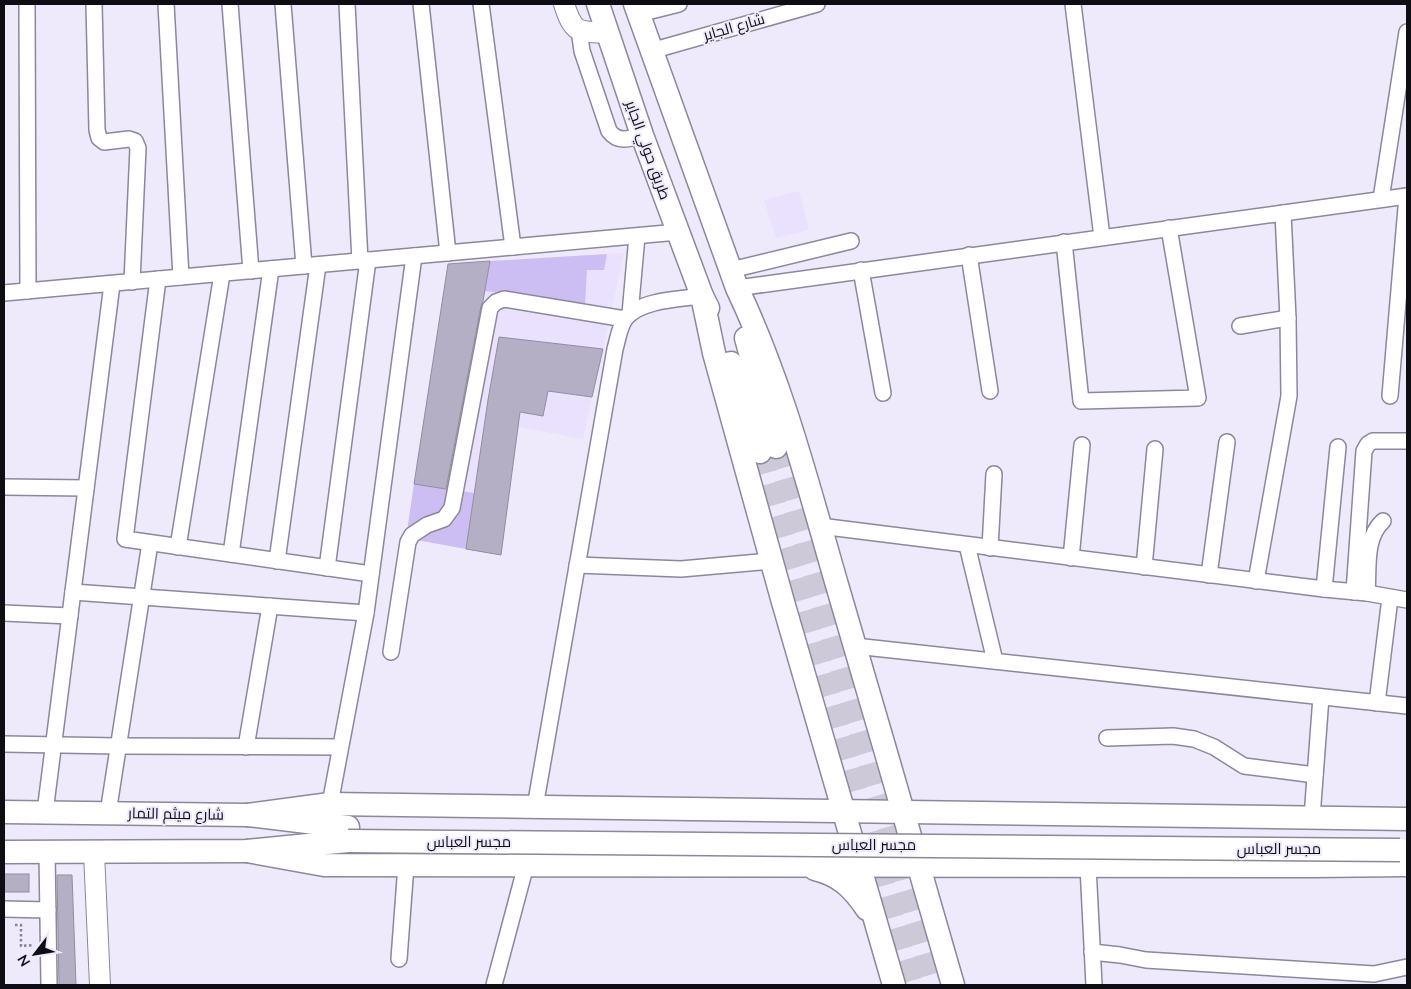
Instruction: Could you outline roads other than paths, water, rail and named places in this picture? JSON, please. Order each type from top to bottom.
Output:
[{"type":"highway","name":"طريق حولي الجاير","points":[[598,4],[642,135],[702,296]]},
{"type":"highway","points":[[637,9],[734,279],[753,321],[779,391],[953,985]]},
{"type":"highway","points":[[702,296],[714,318],[730,362],[768,449],[755,373],[734,279]]},
{"type":"highway","points":[[702,296],[714,353],[771,561],[894,985]]},
{"type":"highway","points":[[791,810],[805,806],[818,796],[827,781],[829,764]]},
{"type":"highway","points":[[890,768],[903,788],[915,801],[926,807],[945,812]]},
{"type":"highway","points":[[247,851],[324,865],[1381,866],[1405,842],[1312,817],[330,804],[248,814]]},
{"type":"highway","name":"شارع ميثم التمار","points":[[4,812],[248,814],[348,834]]},
{"type":"highway","points":[[4,852],[247,851],[348,834]]},
{"type":"highway","name":"مجسر العباس","points":[[348,834],[1405,842]]},
{"type":"highway","points":[[802,866],[830,872],[838,878],[858,897],[875,923]]},
{"type":"highway","points":[[931,907],[934,879],[944,869],[951,866]]},
{"type":"main road","points":[[564,4],[571,24],[579,30],[608,34]]},
{"type":"main road","points":[[94,853],[100,985]]},
{"type":"street","points":[[27,4],[28,291]]},
{"type":"street","points":[[94,4],[97,130],[99,138],[104,142],[130,139],[135,142],[138,148],[132,282]]},
{"type":"street","points":[[166,4],[181,277]]},
{"type":"street","points":[[230,4],[251,271]]},
{"type":"street","points":[[277,561],[311,265],[283,4]]},
{"type":"street","points":[[327,568],[364,261],[347,4]]},
{"type":"street","points":[[421,4],[448,253]]},
{"type":"street","points":[[480,4],[513,247]]},
{"type":"street","points":[[637,9],[679,4]]},
{"type":"street","name":"شارع الجاير","points":[[651,51],[817,4]]},
{"type":"street","points":[[1073,4],[1102,237]]},
{"type":"street","points":[[579,30],[582,51],[612,136],[620,139],[642,135]]},
{"type":"street","points":[[1381,199],[1407,32]]},
{"type":"street","points":[[734,279],[861,270],[1407,196],[1403,291],[1390,396]]},
{"type":"street","points":[[1256,581],[1289,396],[1288,318],[1283,213]]},
{"type":"street","points":[[1064,242],[1081,401],[1198,398],[1169,228]]},
{"type":"street","points":[[4,293],[678,232]]},
{"type":"street","points":[[628,317],[637,236]]},
{"type":"street","points":[[734,279],[851,241]]},
{"type":"street","points":[[969,255],[990,391]]},
{"type":"street","points":[[330,804],[366,613],[414,256]]},
{"type":"street","points":[[230,554],[271,269]]},
{"type":"street","points":[[861,270],[882,393]]},
{"type":"street","points":[[178,547],[222,274]]},
{"type":"street","points":[[158,279],[125,539],[371,574]]},
{"type":"street","points":[[45,812],[112,284]]},
{"type":"street","points":[[535,807],[621,327],[628,317],[648,305],[702,296]]},
{"type":"street","points":[[391,652],[408,542],[412,536],[427,525],[444,519],[452,508],[490,308],[496,302],[504,299],[628,317]]},
{"type":"street","points":[[1240,326],[1288,318]]},
{"type":"street","points":[[1361,592],[1364,451],[1368,444],[1374,441],[1407,441]]},
{"type":"street","points":[[1209,575],[1227,442]]},
{"type":"street","points":[[1071,558],[1082,445]]},
{"type":"street","points":[[1324,589],[1338,447]]},
{"type":"street","points":[[1144,567],[1155,449]]},
{"type":"street","points":[[990,548],[994,474]]},
{"type":"street","points":[[4,487],[86,488]]},
{"type":"street","points":[[1361,592],[1370,542],[1378,526],[1383,521]]},
{"type":"street","points":[[820,526],[1256,581],[1361,592],[1407,600]]},
{"type":"street","points":[[108,813],[150,543]]},
{"type":"street","points":[[966,545],[995,662]]},
{"type":"street","points":[[577,565],[682,569],[771,561]]},
{"type":"street","points":[[73,592],[366,613]]},
{"type":"street","points":[[1377,703],[1390,598]]},
{"type":"street","points":[[246,747],[270,606]]},
{"type":"street","points":[[4,613],[70,616]]},
{"type":"street","points":[[855,646],[1407,706]]},
{"type":"street","points":[[1312,817],[1320,696]]},
{"type":"street","points":[[1107,738],[1173,736],[1194,739],[1214,747],[1244,766],[1315,775]]},
{"type":"street","points":[[4,744],[340,747]]},
{"type":"street","points":[[47,852],[49,985]]},
{"type":"street","points":[[399,959],[406,865]]},
{"type":"street","points":[[494,985],[526,866]]},
{"type":"street","points":[[1088,866],[1094,985]]},
{"type":"street","points":[[4,909],[48,910]]},
{"type":"street","points":[[1092,952],[1120,954],[1146,960],[1374,974],[1407,967]]},
{"type":"tunnel","points":[[776,447],[934,985]]},
{"type":"tunnel","points":[[760,452],[912,985]]}]
